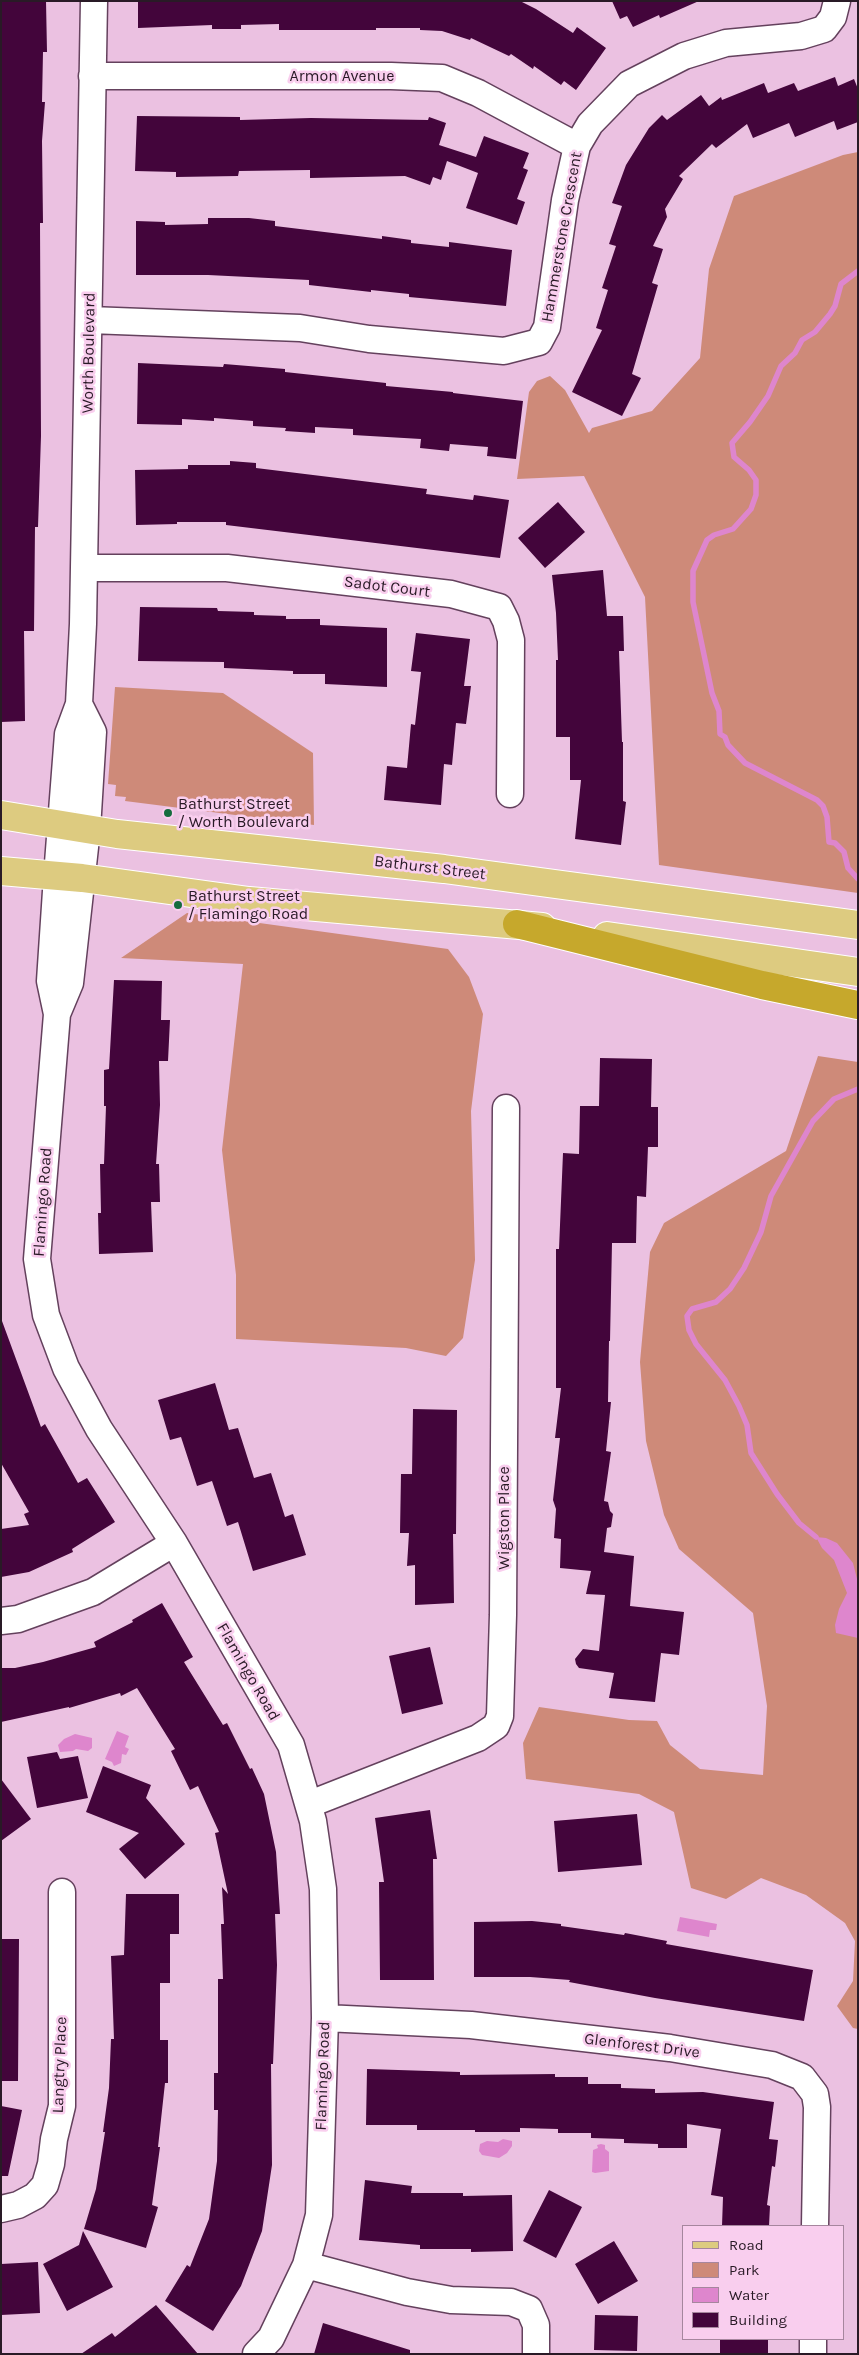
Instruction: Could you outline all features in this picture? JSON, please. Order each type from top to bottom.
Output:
[{"type":"highway","points":[[516,924],[762,985],[858,1005]]},
{"type":"main road","name":"Bathurst Street","points":[[1,815],[74,826],[444,869],[858,925]]},
{"type":"main road","points":[[1,871],[69,877],[249,901],[516,924],[858,972]]},
{"type":"street","name":"Worth Boulevard","points":[[69,877],[74,826],[93,732],[79,704],[85,568],[94,1]]},
{"type":"street","name":"Hammerstone Crescent","points":[[90,320],[283,326],[395,342],[504,351],[539,342],[547,327],[565,200],[577,146],[590,124],[629,84],[684,56],[726,43],[801,36],[824,29],[833,17],[837,1]]},
{"type":"street","name":"Armon Avenue","points":[[92,76],[391,76],[442,78],[478,93],[577,146]]},
{"type":"street","name":"Sadot Court","points":[[85,568],[227,568],[451,594],[499,607],[511,640],[510,794]]},
{"type":"street","name":"Flamingo Road","points":[[69,877],[50,981],[57,1014],[38,1260],[46,1315],[66,1368],[99,1429],[174,1543],[291,1746],[310,1804],[324,1889],[325,2018],[319,2215],[306,2265],[271,2338],[256,2354]]},
{"type":"street","name":"Wigston Place","points":[[310,1804],[478,1738],[496,1726],[500,1716],[503,1615],[506,1108]]},
{"type":"street","points":[[1,1621],[18,1619],[94,1592],[174,1543]]},
{"type":"street","name":"Langtry Place","points":[[1,2209],[18,2205],[35,2196],[45,2185],[52,2164],[54,2139],[62,2106],[62,1892]]},
{"type":"street","name":"Glenforest Drive","points":[[325,2018],[471,2025],[670,2048],[772,2065],[802,2077],[815,2094],[817,2107],[815,2225]]},
{"type":"street","points":[[306,2265],[407,2292],[451,2300],[511,2302],[529,2308],[536,2325],[536,2354]]},
{"type":"street","points":[[813,2340],[813,2354]]},
{"type":"green space","points":[[858,152],[858,893],[659,865],[645,597],[584,476],[517,479],[529,392],[537,381],[550,376],[565,390],[589,433],[592,428],[652,411],[700,358],[709,269],[734,196],[843,155]]},
{"type":"green space","points":[[115,687],[223,693],[313,753],[314,825],[125,801],[126,797],[115,796],[116,785],[108,784]]},
{"type":"green space","points":[[187,913],[448,949],[469,977],[483,1014],[471,1111],[475,1260],[463,1338],[446,1356],[406,1348],[236,1339],[236,1275],[222,1150],[243,964],[121,958]]},
{"type":"green space","points":[[818,1056],[858,1062],[858,2029],[853,2028],[837,2006],[853,1981],[855,1941],[845,1923],[806,1895],[761,1878],[726,1899],[691,1888],[674,1812],[639,1794],[526,1779],[523,1743],[539,1707],[629,1720],[657,1721],[670,1745],[700,1769],[763,1775],[767,1706],[753,1613],[679,1549],[664,1515],[646,1441],[640,1362],[650,1252],[664,1223],[786,1151]]},
{"type":"water","points":[[816,1537],[826,1538],[837,1543],[853,1563],[857,1579],[858,1638],[836,1633],[835,1625],[839,1609],[847,1593],[834,1560],[822,1548]]},
{"type":"water","points":[[117,1731],[129,1736],[125,1747],[129,1749],[126,1755],[122,1754],[121,1763],[114,1766],[112,1762],[105,1759]]},
{"type":"water","points":[[75,1734],[92,1738],[92,1748],[88,1751],[76,1749],[60,1752],[58,1745],[64,1739]]},
{"type":"water","points":[[680,1917],[717,1924],[716,1930],[710,1930],[709,1937],[677,1931]]},
{"type":"water","points":[[503,2139],[512,2141],[512,2146],[507,2153],[499,2158],[482,2155],[479,2151],[480,2144],[487,2141],[498,2142]]},
{"type":"water","points":[[597,2145],[605,2145],[605,2149],[609,2152],[609,2171],[595,2173],[592,2172],[593,2150],[598,2148]]},
{"type":"building","points":[[1,1],[46,1],[47,52],[43,52],[42,102],[45,102],[42,141],[43,223],[40,223],[41,436],[38,527],[35,527],[34,631],[24,631],[25,721],[1,722]]},
{"type":"building","points":[[138,1],[520,1],[573,33],[577,27],[606,48],[576,90],[564,81],[561,85],[534,66],[533,69],[511,54],[509,56],[471,38],[470,40],[442,31],[420,30],[420,28],[279,30],[279,24],[241,25],[241,29],[212,29],[212,25],[138,28]]},
{"type":"building","points":[[612,1],[699,1],[660,18],[659,15],[633,27],[627,16],[620,19]]},
{"type":"building","points":[[835,77],[838,86],[854,79],[858,89],[858,122],[837,130],[834,121],[795,137],[789,123],[753,138],[747,124],[716,148],[712,144],[679,176],[683,179],[665,209],[667,217],[653,246],[663,249],[652,283],[658,285],[632,374],[641,378],[622,416],[572,392],[602,330],[596,328],[608,290],[602,288],[616,246],[609,244],[622,206],[612,203],[626,165],[649,128],[662,115],[667,120],[701,95],[709,106],[721,97],[722,100],[764,83],[768,93],[794,83],[798,91]]},
{"type":"building","points":[[137,116],[240,117],[240,120],[311,118],[428,120],[429,117],[446,123],[439,145],[476,157],[484,136],[529,153],[523,168],[528,170],[517,199],[525,202],[517,225],[466,208],[478,173],[447,161],[441,180],[433,177],[430,185],[405,176],[310,178],[310,170],[239,171],[238,176],[176,177],[176,172],[135,171]]},
{"type":"building","points":[[208,218],[249,218],[275,221],[275,226],[382,239],[382,236],[411,240],[411,243],[449,247],[449,242],[512,250],[506,306],[409,297],[409,294],[309,285],[309,280],[208,275],[136,275],[136,221],[165,222],[165,225],[208,224]]},
{"type":"building","points":[[138,363],[223,367],[224,364],[285,369],[285,372],[386,383],[386,386],[523,401],[516,459],[487,456],[488,447],[450,444],[449,451],[420,448],[421,439],[353,435],[353,429],[315,427],[315,433],[285,431],[286,428],[253,426],[253,421],[214,418],[214,421],[182,419],[182,425],[137,424]]},
{"type":"building","points":[[230,461],[256,463],[256,468],[427,489],[426,494],[473,500],[474,495],[509,500],[500,558],[226,525],[226,522],[177,522],[177,524],[136,525],[135,470],[188,469],[188,465],[230,465]]},
{"type":"building","points":[[558,502],[585,532],[545,568],[518,538]]},
{"type":"building","points":[[603,570],[607,616],[623,616],[624,651],[619,651],[623,742],[623,801],[626,802],[621,845],[575,839],[581,780],[570,780],[570,737],[556,737],[556,660],[558,660],[552,575]]},
{"type":"building","points":[[140,607],[217,608],[218,611],[254,612],[254,615],[286,616],[286,619],[320,619],[320,625],[387,628],[387,687],[325,684],[325,674],[293,674],[293,671],[224,668],[224,662],[138,661]]},
{"type":"building","points":[[416,633],[470,639],[464,686],[471,686],[466,724],[456,723],[452,765],[444,764],[441,805],[384,800],[387,766],[407,768],[411,724],[415,725],[421,672],[411,671]]},
{"type":"building","points":[[114,980],[162,981],[161,1020],[170,1020],[168,1061],[159,1061],[160,1105],[156,1164],[159,1164],[160,1202],[151,1202],[153,1252],[99,1254],[98,1213],[101,1213],[100,1164],[104,1164],[106,1106],[104,1106],[104,1070],[109,1069]]},
{"type":"building","points":[[600,1058],[652,1059],[651,1107],[658,1107],[658,1147],[648,1147],[646,1197],[637,1196],[636,1243],[612,1243],[608,1402],[611,1402],[606,1451],[611,1452],[604,1501],[608,1502],[610,1511],[613,1514],[611,1527],[607,1528],[604,1552],[634,1556],[630,1606],[684,1612],[679,1655],[661,1653],[655,1702],[609,1698],[614,1673],[579,1668],[576,1664],[575,1659],[583,1649],[599,1651],[605,1595],[586,1594],[591,1571],[560,1568],[561,1539],[554,1538],[556,1509],[553,1500],[560,1438],[555,1438],[561,1388],[556,1388],[556,1249],[559,1249],[563,1153],[579,1154],[580,1106],[599,1106]]},
{"type":"building","points":[[2,1321],[41,1427],[45,1424],[78,1483],[87,1478],[115,1522],[72,1549],[73,1552],[29,1572],[1,1577],[1,1529],[29,1525],[24,1514],[29,1512],[1,1463]]},
{"type":"building","points":[[215,1383],[229,1430],[238,1428],[254,1478],[271,1473],[285,1517],[293,1514],[306,1555],[253,1571],[238,1522],[227,1526],[212,1481],[197,1486],[181,1437],[170,1440],[158,1400]]},
{"type":"building","points":[[413,1409],[457,1410],[456,1534],[453,1534],[454,1603],[415,1605],[415,1565],[407,1566],[409,1533],[400,1533],[401,1474],[412,1474]]},
{"type":"building","points":[[162,1603],[193,1657],[184,1662],[223,1725],[227,1723],[264,1794],[276,1852],[280,1914],[275,1914],[277,1965],[273,2064],[271,2064],[272,2165],[262,2231],[241,2286],[213,2331],[165,2301],[187,2265],[190,2267],[209,2219],[217,2161],[218,2110],[214,2110],[214,2073],[218,2073],[218,1979],[223,1979],[221,1924],[224,1924],[222,1887],[228,1894],[215,1833],[219,1832],[198,1786],[190,1790],[171,1751],[175,1749],[137,1688],[121,1696],[120,1693],[69,1708],[1,1722],[1,1668],[15,1668],[43,1662],[96,1647],[94,1642],[133,1622],[132,1620]]},
{"type":"building","points":[[430,1647],[443,1704],[402,1714],[389,1656]]},
{"type":"building","points":[[57,1752],[60,1759],[78,1756],[88,1798],[37,1808],[27,1757]]},
{"type":"building","points":[[103,1766],[151,1785],[146,1798],[185,1844],[145,1879],[119,1849],[139,1833],[86,1812]]},
{"type":"building","points":[[1,1779],[31,1819],[1,1841]]},
{"type":"building","points":[[430,1810],[437,1859],[433,1859],[434,1980],[380,1980],[379,1882],[384,1882],[375,1818]]},
{"type":"building","points":[[637,1814],[642,1865],[558,1872],[554,1821]]},
{"type":"building","points":[[126,1894],[179,1894],[179,1934],[170,1934],[170,1983],[160,1983],[160,2040],[168,2040],[168,2083],[165,2083],[158,2147],[160,2147],[152,2205],[158,2207],[146,2248],[84,2229],[96,2189],[105,2132],[103,2132],[109,2088],[111,2039],[114,2039],[111,1956],[124,1955]]},
{"type":"building","points":[[532,1921],[624,1935],[625,1933],[667,1941],[666,1944],[813,1970],[804,2021],[655,1998],[569,1982],[570,1980],[530,1977],[474,1977],[474,1922]]},
{"type":"building","points":[[1,1939],[19,1939],[18,2081],[1,2081]]},
{"type":"building","points":[[367,2069],[460,2072],[460,2075],[555,2074],[555,2077],[588,2077],[588,2084],[621,2084],[621,2088],[655,2089],[655,2093],[703,2092],[774,2102],[769,2139],[778,2140],[775,2167],[772,2166],[767,2205],[770,2206],[769,2225],[722,2225],[723,2197],[711,2195],[721,2129],[687,2124],[687,2148],[658,2148],[658,2144],[624,2143],[624,2139],[591,2138],[591,2133],[558,2133],[558,2129],[520,2128],[520,2132],[475,2132],[475,2130],[417,2130],[417,2125],[366,2125]]},
{"type":"building","points":[[1,2106],[22,2110],[8,2176],[1,2176]]},
{"type":"building","points":[[365,2180],[412,2186],[411,2193],[463,2193],[463,2196],[512,2195],[513,2251],[471,2252],[471,2249],[420,2249],[420,2245],[359,2240]]},
{"type":"building","points":[[549,2190],[582,2207],[556,2258],[523,2241]]},
{"type":"building","points":[[83,2231],[113,2287],[67,2311],[43,2264],[79,2245]]},
{"type":"building","points":[[614,2241],[638,2281],[598,2304],[575,2264]]},
{"type":"building","points":[[38,2262],[40,2313],[1,2315],[1,2264]]},
{"type":"building","points":[[156,2305],[198,2354],[81,2354],[112,2333],[115,2337]]},
{"type":"building","points":[[595,2315],[638,2316],[637,2351],[594,2350]]},
{"type":"building","points":[[323,2323],[410,2350],[410,2354],[314,2354]]},
{"type":"building","points":[[720,2340],[768,2340],[768,2354],[720,2354]]},
{"type":"waterway","points":[[858,271],[841,284],[835,306],[830,314],[815,332],[802,340],[795,353],[781,366],[768,396],[750,422],[732,443],[734,457],[749,470],[756,480],[756,495],[751,509],[733,529],[714,535],[707,540],[693,571],[693,602],[712,693],[719,711],[720,734],[725,737],[728,745],[745,763],[817,800],[823,806],[827,817],[829,842],[835,843],[844,852],[848,868],[858,879]]},
{"type":"waterway","points":[[816,1537],[799,1523],[777,1494],[751,1453],[747,1425],[739,1406],[725,1380],[696,1344],[689,1330],[687,1316],[692,1309],[716,1302],[730,1289],[744,1268],[761,1232],[771,1196],[813,1121],[834,1099],[858,1089]]},
{"type":"place","name":"Bathurst Street / Worth Boulevard","points":[[168,813]]},
{"type":"place","name":"Bathurst Street / Flamingo Road","points":[[178,905]]}]
